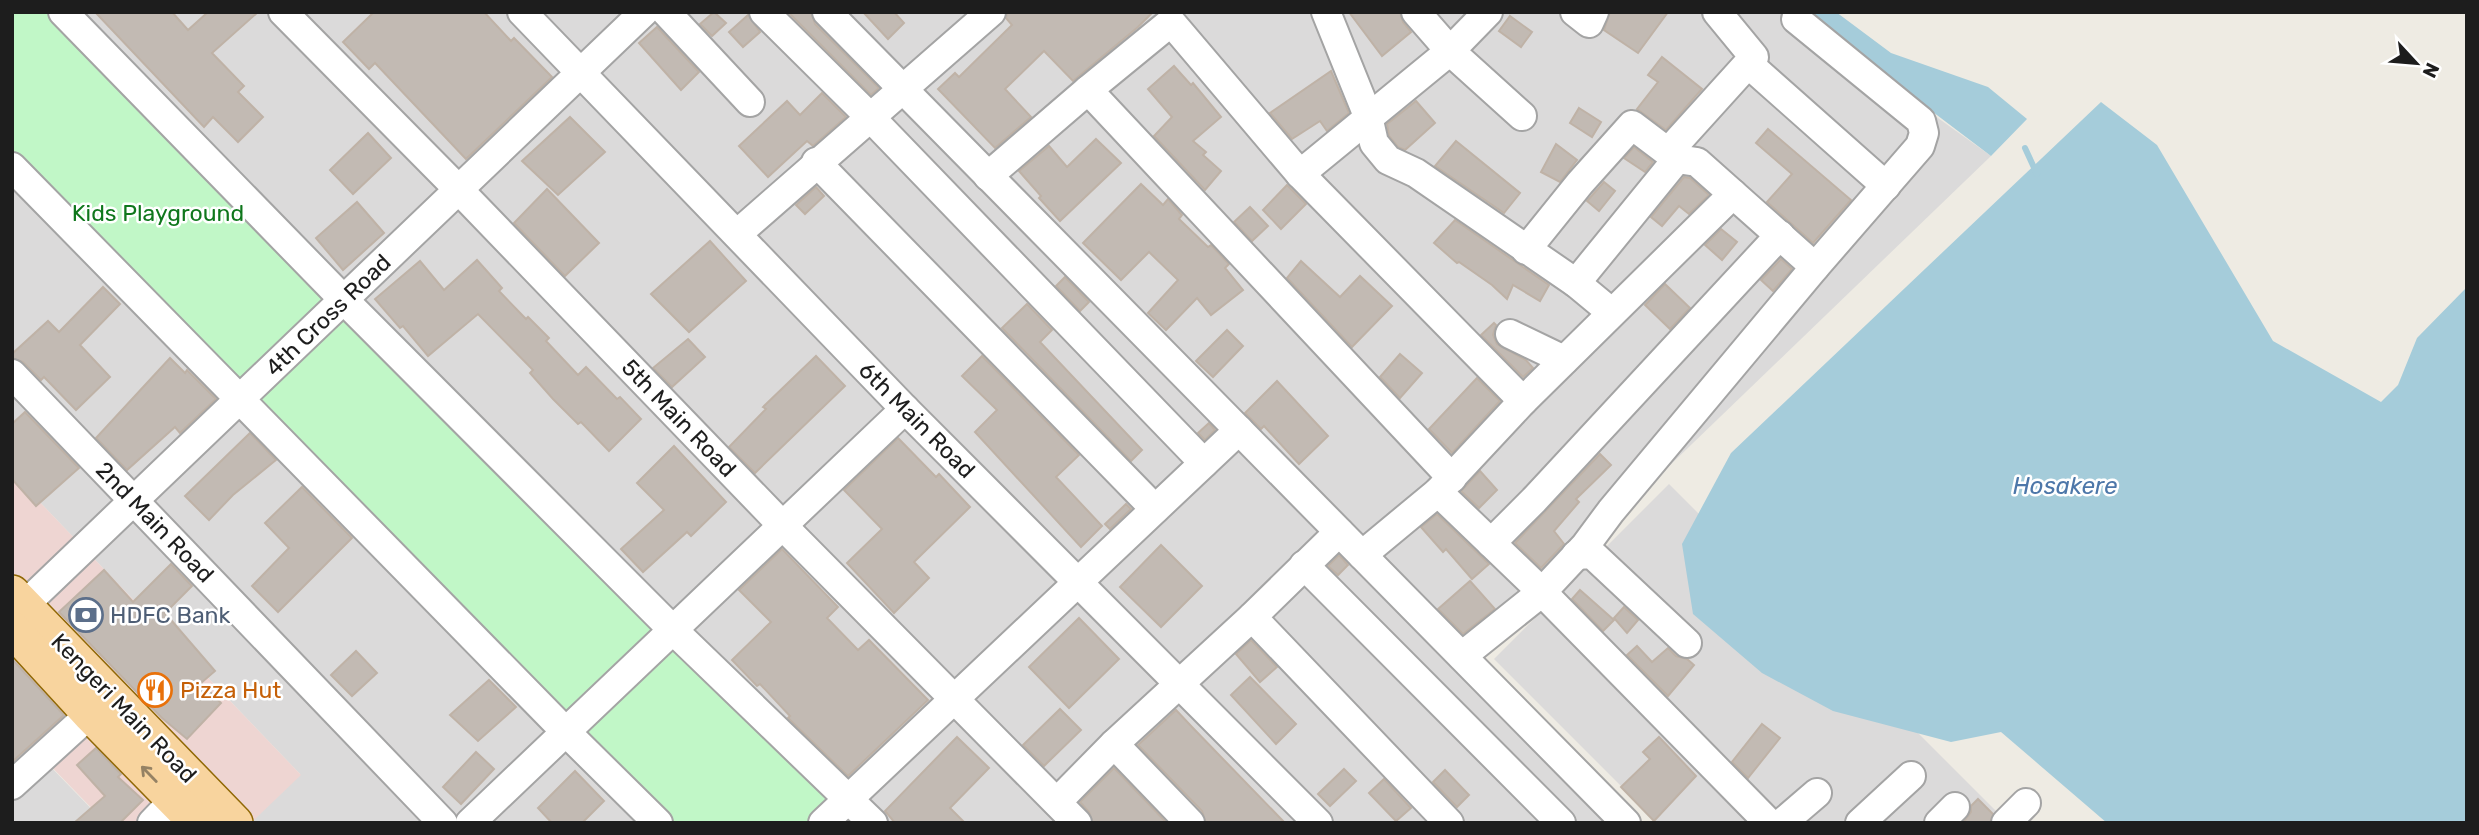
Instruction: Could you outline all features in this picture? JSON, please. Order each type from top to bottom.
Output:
[{"type":"main road","name":"Kengeri Main Road","points":[[15,611],[90,713],[175,815]]},
{"type":"main road","name":"Kengeri Main Road","points":[[15,611],[235,823]]},
{"type":"street","points":[[63,12],[344,300],[673,630],[873,823]]},
{"type":"street","name":"5th Main Road","points":[[283,12],[783,526],[1077,823]]},
{"type":"street","name":"6th Main Road","points":[[522,12],[905,409],[1318,823]]},
{"type":"street","name":"4th Cross Road","points":[[15,611],[135,500],[644,12]]},
{"type":"street","points":[[666,12],[750,102]]},
{"type":"street","points":[[764,12],[870,117],[1204,463]]},
{"type":"street","points":[[737,234],[816,162],[991,12]]},
{"type":"street","points":[[1326,12],[1368,116],[1374,143],[1388,160],[1416,173],[1576,284],[1611,312]]},
{"type":"street","points":[[1416,12],[1450,51],[1522,116]]},
{"type":"street","points":[[1300,174],[1450,51],[1488,12]]},
{"type":"street","points":[[1575,12],[1589,23],[1594,12]]},
{"type":"street","points":[[1576,284],[1672,155],[1754,57],[1717,12]]},
{"type":"street","points":[[828,13],[1626,823]]},
{"type":"street","points":[[988,176],[1171,17],[1300,174],[1523,401]]},
{"type":"street","points":[[1462,656],[1542,592],[1576,555],[1815,267],[1920,146],[1924,133],[1921,121],[1796,19]]},
{"type":"street","points":[[1753,68],[1886,186]]},
{"type":"street","points":[[1088,90],[1445,485],[1491,543],[1769,823]]},
{"type":"street","points":[[1526,250],[1580,183],[1632,125],[1672,155],[1698,162],[1815,267]]},
{"type":"street","points":[[816,162],[1155,509]]},
{"type":"street","points":[[12,167],[658,823]]},
{"type":"street","points":[[1362,555],[1445,485],[1611,312],[1733,194]]},
{"type":"street","points":[[1491,543],[1780,235]]},
{"type":"street","points":[[1510,334],[1564,360]]},
{"type":"street","name":"2nd Main Road","points":[[12,374],[443,823]]},
{"type":"street","points":[[470,823],[905,409]]},
{"type":"street","points":[[823,823],[1239,430]]},
{"type":"street","points":[[1057,802],[1114,744],[1252,617],[1339,532]]},
{"type":"street","points":[[1576,555],[1592,554],[1687,643]]},
{"type":"street","points":[[1304,565],[1561,823]]},
{"type":"street","points":[[1252,617],[1449,823]]},
{"type":"street","points":[[12,785],[90,713]]},
{"type":"street","points":[[1114,744],[1190,823]]},
{"type":"street","points":[[1860,823],[1911,776]]},
{"type":"street","points":[[1782,823],[1817,793]]},
{"type":"street","points":[[2007,823],[2026,803]]},
{"type":"shaded area","points":[[77,12],[813,12],[1461,670],[1616,823],[877,823]]},
{"type":"shaded area","points":[[845,12],[1790,12],[1991,156],[1475,653]]},
{"type":"shaded area","points":[[12,171],[651,823],[252,821],[300,774],[12,473]]},
{"type":"shaded area","points":[[12,473],[301,775],[253,821],[254,823],[106,823],[12,726]]},
{"type":"shaded area","points":[[1669,484],[2008,823],[1658,823],[1494,659]]},
{"type":"shaded area","points":[[12,727],[105,823],[12,823]]},
{"type":"green space","name":"Kids Playground","points":[[12,12],[49,12],[330,300],[241,388],[12,154]]},
{"type":"green space","points":[[343,305],[661,630],[566,724],[248,398]]},
{"type":"green space","points":[[673,637],[835,798],[811,823],[669,823],[578,733]]},
{"type":"water","points":[[1801,12],[1836,12],[1891,53],[1988,87],[2027,119],[1991,156]]},
{"type":"water","name":"Hosakere","points":[[2101,102],[2157,145],[2273,341],[2381,402],[2398,385],[2417,338],[2467,287],[2467,823],[2107,823],[2001,732],[1951,742],[1833,711],[1762,673],[1693,614],[1682,544],[1731,453]]},
{"type":"building","points":[[95,12],[172,12],[188,30],[208,12],[258,12],[212,53],[244,86],[238,92],[263,117],[238,142],[213,117],[204,127]]},
{"type":"building","points":[[374,12],[484,12],[511,41],[514,38],[552,77],[466,159],[375,63],[369,69],[343,42]]},
{"type":"building","points":[[714,12],[726,23],[712,36],[700,24]]},
{"type":"building","points":[[788,12],[811,12],[815,24],[879,88],[871,95]]},
{"type":"building","points":[[863,12],[894,12],[904,23],[888,39]]},
{"type":"building","points":[[1007,12],[1153,12],[1073,81],[1044,51],[1005,89],[1031,117],[995,148],[938,89],[955,73],[959,77],[1012,25],[1006,18]]},
{"type":"building","points":[[1349,12],[1400,12],[1403,22],[1411,32],[1382,56]]},
{"type":"building","points":[[1610,12],[1668,12],[1638,53],[1604,30]]},
{"type":"building","points":[[748,15],[760,32],[743,47],[729,32]]},
{"type":"building","points":[[1510,16],[1532,32],[1521,47],[1499,31]]},
{"type":"building","points":[[657,27],[699,72],[681,90],[639,43]]},
{"type":"building","points":[[1662,57],[1702,89],[1666,130],[1637,109],[1658,82],[1648,75]]},
{"type":"building","points":[[1174,66],[1191,85],[1193,83],[1221,117],[1193,141],[1206,152],[1203,155],[1221,171],[1205,190],[1154,136],[1172,117],[1148,89]]},
{"type":"building","points":[[1331,71],[1349,113],[1327,131],[1320,121],[1292,139],[1270,113]]},
{"type":"building","points":[[822,93],[846,117],[813,146],[807,141],[768,177],[739,146],[787,101],[800,115]]},
{"type":"building","points":[[1416,101],[1435,123],[1405,150],[1398,147],[1389,136],[1387,124]]},
{"type":"building","points":[[1579,108],[1601,122],[1592,137],[1570,123]]},
{"type":"building","points":[[570,117],[605,152],[558,195],[522,161]]},
{"type":"building","points":[[1768,129],[1851,200],[1813,243],[1767,202],[1792,174],[1756,143]]},
{"type":"building","points":[[368,133],[391,158],[353,194],[330,170]]},
{"type":"building","points":[[1096,139],[1121,163],[1060,221],[1019,171],[1049,146],[1067,167]]},
{"type":"building","points":[[1456,141],[1520,193],[1504,213],[1435,166]]},
{"type":"building","points":[[1556,144],[1577,160],[1560,182],[1541,172]]},
{"type":"building","points":[[1634,147],[1653,162],[1645,172],[1624,158]]},
{"type":"building","points":[[1684,177],[1690,178],[1709,195],[1689,214],[1679,206],[1662,226],[1651,217]]},
{"type":"building","points":[[1604,182],[1615,191],[1599,211],[1587,201]]},
{"type":"building","points":[[1141,184],[1163,205],[1168,199],[1182,215],[1179,219],[1229,264],[1225,268],[1243,290],[1211,315],[1197,298],[1166,330],[1148,313],[1178,280],[1149,252],[1121,280],[1083,243]]},
{"type":"building","points":[[1287,185],[1306,204],[1281,229],[1263,210]]},
{"type":"building","points":[[816,187],[824,196],[805,214],[796,205]]},
{"type":"building","points":[[547,189],[599,243],[565,276],[514,223]]},
{"type":"building","points":[[357,202],[384,233],[343,270],[316,238]]},
{"type":"building","points":[[1250,207],[1268,226],[1252,241],[1234,222]]},
{"type":"building","points":[[1455,220],[1549,285],[1540,301],[1513,285],[1507,299],[1434,243]]},
{"type":"building","points":[[1721,229],[1737,242],[1722,260],[1705,245]]},
{"type":"building","points":[[710,241],[746,281],[689,332],[651,294]]},
{"type":"building","points":[[1781,259],[1792,269],[1773,291],[1761,280]]},
{"type":"building","points":[[477,260],[502,288],[499,291],[549,338],[546,341],[578,375],[586,367],[641,419],[609,451],[581,422],[578,424],[553,399],[530,373],[533,370],[478,314],[428,356],[403,326],[400,328],[375,299],[420,261],[444,290]]},
{"type":"building","points":[[1301,261],[1340,297],[1360,276],[1392,306],[1352,347],[1287,278]]},
{"type":"building","points":[[1065,277],[1089,302],[1080,311],[1056,286]]},
{"type":"building","points":[[1665,284],[1690,308],[1670,329],[1645,305]]},
{"type":"building","points":[[103,287],[120,304],[80,345],[110,377],[76,410],[44,377],[41,380],[23,362],[12,358],[12,354],[48,321],[59,332]]},
{"type":"building","points":[[1027,304],[1052,330],[1040,342],[1142,450],[1131,461],[1002,328]]},
{"type":"building","points":[[1494,323],[1496,325],[1493,335],[1497,344],[1526,360],[1533,368],[1523,377],[1481,335]]},
{"type":"building","points":[[1227,330],[1243,346],[1213,377],[1196,361]]},
{"type":"building","points":[[688,339],[705,357],[672,387],[653,368]]},
{"type":"building","points":[[1400,354],[1422,373],[1400,398],[1380,377]]},
{"type":"building","points":[[816,356],[845,386],[755,473],[729,447],[766,409],[763,407]]},
{"type":"building","points":[[982,356],[1079,455],[1056,477],[1102,526],[1081,547],[975,432],[997,410],[962,376]]},
{"type":"building","points":[[170,358],[185,373],[187,370],[216,399],[180,433],[175,427],[127,470],[96,438]]},
{"type":"building","points":[[1477,378],[1500,401],[1452,453],[1429,429]]},
{"type":"building","points":[[1277,381],[1328,436],[1299,464],[1264,426],[1261,429],[1245,413]]},
{"type":"building","points":[[25,412],[79,468],[36,506],[12,479],[12,424]]},
{"type":"building","points":[[1209,423],[1215,430],[1205,440],[1198,433]]},
{"type":"building","points":[[250,433],[276,460],[233,495],[209,520],[185,496]]},
{"type":"building","points":[[898,438],[936,477],[939,474],[970,507],[914,562],[929,578],[894,613],[847,563],[882,529],[844,490]]},
{"type":"building","points":[[674,446],[726,502],[691,536],[687,532],[643,572],[621,549],[664,510],[637,483]]},
{"type":"building","points":[[1600,454],[1611,465],[1576,499],[1579,502],[1554,531],[1564,544],[1541,568],[1515,543]]},
{"type":"building","points":[[1480,471],[1497,490],[1479,508],[1461,491]]},
{"type":"building","points":[[302,487],[352,538],[278,612],[252,586],[289,548],[265,523]]},
{"type":"building","points":[[1126,504],[1131,509],[1110,529],[1105,524]]},
{"type":"building","points":[[1437,514],[1489,564],[1472,579],[1446,549],[1443,552],[1421,527]]},
{"type":"building","points":[[1161,545],[1202,586],[1161,627],[1120,587]]},
{"type":"building","points":[[782,549],[838,607],[827,618],[858,650],[869,640],[928,700],[848,776],[788,718],[790,716],[760,684],[757,686],[732,660],[771,622],[739,590]]},
{"type":"building","points":[[1339,555],[1348,565],[1338,575],[1328,566]]},
{"type":"building","points":[[171,564],[192,586],[165,613],[215,671],[201,683],[221,703],[187,739],[162,718],[59,612],[104,570],[133,602]]},
{"type":"building","points":[[1470,581],[1495,609],[1463,634],[1438,609]]},
{"type":"building","points":[[1580,590],[1614,620],[1603,631],[1572,599]]},
{"type":"building","points":[[1624,607],[1638,620],[1627,633],[1614,618]]},
{"type":"building","points":[[1079,618],[1119,659],[1069,708],[1029,667]]},
{"type":"building","points":[[1251,640],[1277,667],[1260,682],[1236,654]]},
{"type":"building","points":[[1637,646],[1652,662],[1668,648],[1676,656],[1687,659],[1694,665],[1668,696],[1627,655]]},
{"type":"building","points":[[356,651],[377,673],[352,696],[331,675]]},
{"type":"building","points":[[12,659],[64,715],[12,762]]},
{"type":"building","points":[[1250,677],[1296,724],[1276,744],[1231,695]]},
{"type":"building","points":[[489,680],[516,707],[478,741],[450,715]]},
{"type":"building","points":[[1060,709],[1081,730],[1044,766],[1023,745]]},
{"type":"building","points":[[1176,710],[1285,823],[1206,823],[1202,811],[1138,745]]},
{"type":"building","points":[[1762,724],[1780,738],[1748,778],[1732,762]]},
{"type":"building","points":[[957,737],[989,768],[950,808],[965,823],[895,823],[885,811]]},
{"type":"building","points":[[1659,737],[1696,776],[1654,821],[1621,787],[1650,759],[1643,752]]},
{"type":"building","points":[[96,748],[121,774],[118,777],[143,800],[120,823],[74,823],[105,796],[77,765]]},
{"type":"building","points":[[476,752],[494,769],[461,804],[443,787]]},
{"type":"building","points":[[1114,768],[1167,823],[1093,823],[1089,812],[1080,802]]},
{"type":"building","points":[[1344,769],[1356,781],[1330,806],[1318,794]]},
{"type":"building","points":[[1445,770],[1469,795],[1457,807],[1433,782]]},
{"type":"building","points":[[575,771],[604,801],[582,823],[552,823],[538,808]]},
{"type":"building","points":[[1384,779],[1411,808],[1396,821],[1369,793]]},
{"type":"building","points":[[1978,799],[1993,814],[1990,823],[1963,823],[1971,812],[1971,806]]},
{"type":"waterway","points":[[2025,148],[2037,174]]},
{"type":"place","name":"HDFC Bank","points":[[86,615]]},
{"type":"place","name":"Pizza Hut","points":[[155,690]]}]
